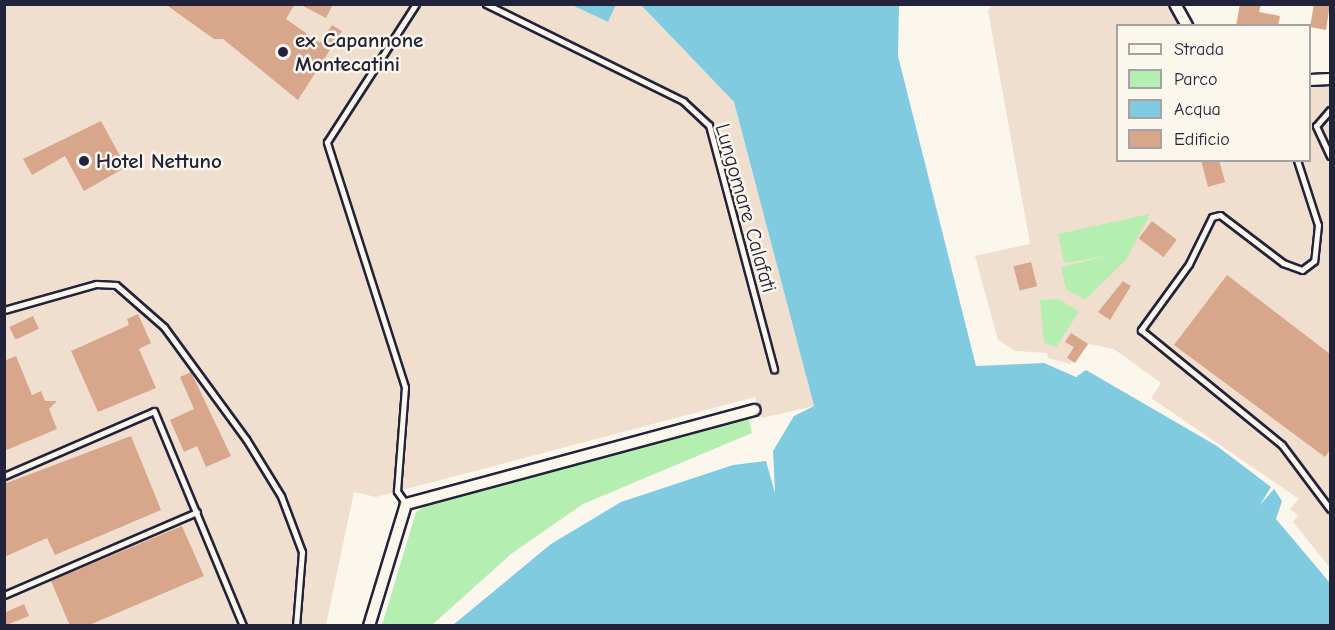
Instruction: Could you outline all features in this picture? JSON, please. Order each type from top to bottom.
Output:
[{"type":"street","points":[[1175,4],[1186,24]]},
{"type":"street","points":[[1311,80],[1330,79]]},
{"type":"street","points":[[369,626],[406,504],[755,410]]},
{"type":"lane","points":[[406,504],[397,490],[405,387],[327,142],[416,4]]},
{"type":"lane","name":"Lungomare Calafati","points":[[486,4],[683,101],[708,125],[774,369]]},
{"type":"lane","points":[[1330,110],[1313,126],[1330,156]]},
{"type":"lane","points":[[1298,162],[1318,225],[1319,248],[1302,270],[1283,263],[1220,215],[1203,229],[1189,264],[1141,330],[1282,445],[1330,509]]},
{"type":"lane","points":[[4,310],[96,284],[116,285],[164,327],[246,439],[280,496],[303,552],[296,626]]},
{"type":"lane","points":[[4,476],[154,411],[243,626]]},
{"type":"lane","points":[[4,595],[197,512]]},
{"type":"shaded area","points":[[572,4],[608,22],[616,5],[641,5],[734,102],[814,406],[762,418],[755,397],[376,497],[354,492],[326,625],[5,625],[4,5]]},
{"type":"shaded area","points":[[992,5],[1166,5],[1177,24],[1116,24],[1116,162],[1311,162],[1311,86],[1330,85],[1330,568],[1293,522],[1298,515],[1290,509],[1299,499],[1151,398],[1161,383],[1114,349],[1089,344],[1070,364],[1048,358],[1047,353],[1015,351],[998,340],[975,256],[1030,244],[988,11]]},
{"type":"green space","points":[[1150,214],[1126,260],[1085,300],[1066,289],[1061,267],[1108,256],[1064,263],[1058,234]]},
{"type":"green space","points":[[1059,299],[1079,312],[1056,347],[1044,343],[1040,300]]},
{"type":"green space","points":[[749,419],[752,433],[583,504],[511,554],[432,625],[382,625],[416,512],[425,506]]},
{"type":"water","points":[[572,5],[616,5],[608,22]]},
{"type":"water","points":[[641,5],[899,5],[898,56],[976,366],[1044,363],[1076,377],[1086,370],[1217,446],[1271,487],[1260,505],[1274,489],[1282,501],[1276,519],[1330,583],[1330,625],[453,625],[551,544],[621,502],[733,465],[766,461],[775,493],[773,451],[794,416],[814,406],[734,102]]},
{"type":"building","name":"ex Capannone Montecatini","points":[[165,4],[295,4],[286,19],[320,43],[332,25],[342,31],[298,100],[223,39],[214,39]]},
{"type":"building","points":[[299,4],[333,4],[326,18]]},
{"type":"building","points":[[1240,4],[1261,4],[1259,12],[1280,16],[1278,24],[1236,24]]},
{"type":"building","points":[[1314,4],[1330,4],[1326,30],[1311,27]]},
{"type":"building","points":[[101,121],[126,167],[84,191],[65,156],[32,175],[23,159]]},
{"type":"building","points":[[1202,162],[1220,162],[1225,182],[1208,187]]},
{"type":"building","points":[[1152,221],[1177,240],[1164,257],[1139,239]]},
{"type":"building","points":[[1031,262],[1037,286],[1020,291],[1014,266]]},
{"type":"building","points":[[1227,275],[1330,354],[1330,450],[1325,457],[1174,345]]},
{"type":"building","points":[[1123,281],[1131,286],[1110,320],[1098,312]]},
{"type":"building","points":[[138,314],[151,343],[139,349],[156,388],[98,412],[71,351],[129,325],[127,319]]},
{"type":"building","points":[[33,316],[39,329],[15,340],[9,327]]},
{"type":"building","points":[[1071,333],[1088,344],[1075,363],[1067,358],[1074,347],[1065,342]]},
{"type":"building","points":[[16,356],[32,395],[41,391],[45,401],[57,401],[49,409],[57,429],[4,451],[4,361]]},
{"type":"building","points":[[191,372],[231,456],[206,467],[197,446],[184,452],[170,420],[194,409],[180,377]]},
{"type":"building","points":[[131,436],[161,510],[55,555],[47,538],[4,557],[4,484]]},
{"type":"building","points":[[182,526],[204,576],[87,626],[70,626],[51,581]]},
{"type":"building","points":[[24,604],[29,616],[4,626],[4,613]]},
{"type":"place","name":"ex Capannone Montecatini","points":[[283,52]]},
{"type":"place","name":"Hotel Nettuno","points":[[84,161]]}]
